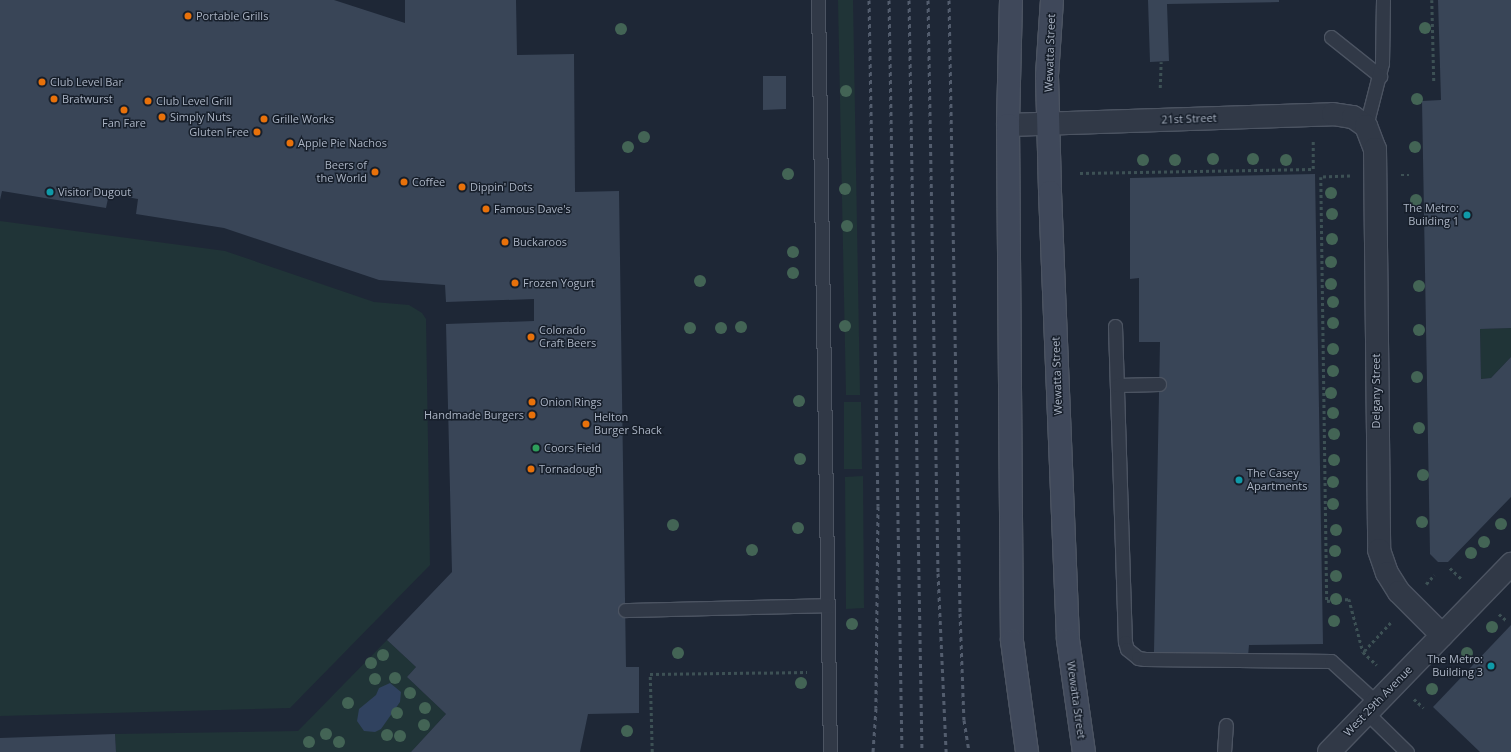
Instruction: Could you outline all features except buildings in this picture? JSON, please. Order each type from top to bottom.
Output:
[{"type":"street","points":[[1011,0],[1008,125],[1010,194],[1012,641],[1027,752]]},
{"type":"street","name":"Wewatta Street","points":[[1052,0],[1047,76],[1048,124],[1068,640],[1084,752]]},
{"type":"street","name":"21st Street","points":[[1008,125],[1333,114],[1353,117],[1366,126]]},
{"type":"street","name":"Delgany Street","points":[[1366,126],[1375,149],[1377,534],[1379,550],[1387,573],[1398,592],[1442,635]]},
{"type":"street","name":"West 29th Avenue","points":[[1329,752],[1511,564]]},
{"type":"lane","points":[[818,0],[830,752]]},
{"type":"lane","points":[[1366,126],[1380,76],[1382,63],[1383,0]]},
{"type":"lane","points":[[1330,37],[1380,76]]},
{"type":"lane","points":[[1115,326],[1125,642],[1128,649],[1138,658],[1145,659],[1331,661],[1372,708],[1407,752]]},
{"type":"lane","points":[[1117,385],[1159,384]]},
{"type":"lane","points":[[625,610],[828,605]]},
{"type":"lane","points":[[1224,752],[1226,725]]},
{"type":"path","points":[[1432,0],[1434,81]]},
{"type":"path","points":[[1160,88],[1161,62]]},
{"type":"path","points":[[1080,173],[1313,169]]},
{"type":"path","points":[[1321,177],[1327,601],[1349,599],[1363,652]]},
{"type":"path","points":[[652,752],[650,674],[829,671]]},
{"type":"green space","points":[[838,0],[853,0],[860,395],[846,395]]},
{"type":"green space","points":[[0,221],[225,251],[374,302],[409,305],[422,313],[426,319],[430,565],[290,708],[0,716]]},
{"type":"green space","points":[[1511,328],[1511,357],[1491,378],[1481,379],[1480,329]]},
{"type":"green space","points":[[844,402],[861,402],[862,469],[844,469]]},
{"type":"green space","points":[[863,476],[864,608],[846,609],[845,477]]},
{"type":"green space","points":[[387,640],[416,667],[407,677],[446,714],[411,752],[116,752],[115,734],[298,731]]},
{"type":"water","points":[[390,683],[401,692],[400,702],[381,729],[375,732],[364,731],[357,721],[359,709],[376,695],[379,688]]},
{"type":"railway","points":[[869,0],[878,506],[876,708],[873,752]]},
{"type":"railway","points":[[889,0],[902,752]]},
{"type":"railway","points":[[909,0],[922,752]]},
{"type":"railway","points":[[928,0],[938,573],[946,752]]},
{"type":"railway","points":[[949,0],[960,613],[964,720],[969,752]]},
{"type":"place","name":"Portable Grills","points":[[188,16]]},
{"type":"place","name":"Club Level Bar","points":[[42,82]]},
{"type":"place","name":"Bratwurst","points":[[54,99]]},
{"type":"place","name":"Club Level Grill","points":[[148,101]]},
{"type":"place","name":"Fan Fare","points":[[124,110]]},
{"type":"place","name":"Simply Nuts","points":[[162,117]]},
{"type":"place","name":"Grille Works","points":[[264,119]]},
{"type":"place","name":"Gluten Free","points":[[257,132]]},
{"type":"place","name":"Apple Pie Nachos","points":[[290,143]]},
{"type":"place","name":"Beers of the World","points":[[375,172]]},
{"type":"place","name":"Coffee","points":[[404,182]]},
{"type":"place","name":"Dippin' Dots","points":[[462,187]]},
{"type":"place","name":"Visitor Dugout","points":[[50,192]]},
{"type":"place","name":"Famous Dave's","points":[[486,209]]},
{"type":"place","name":"The Metro: Building 1","points":[[1467,215]]},
{"type":"place","name":"Buckaroos","points":[[505,242]]},
{"type":"place","name":"Frozen Yogurt","points":[[515,283]]},
{"type":"place","name":"Colorado Craft Beers","points":[[531,337]]},
{"type":"place","name":"Onion Rings","points":[[532,402]]},
{"type":"place","name":"Handmade Burgers","points":[[532,415]]},
{"type":"place","name":"Helton Burger Shack","points":[[586,424]]},
{"type":"place","name":"Coors Field","points":[[536,448]]},
{"type":"place","name":"Tornadough","points":[[531,469]]},
{"type":"place","name":"The Casey Apartments","points":[[1239,480]]},
{"type":"place","name":"The Metro: Building 3","points":[[1491,666]]}]
